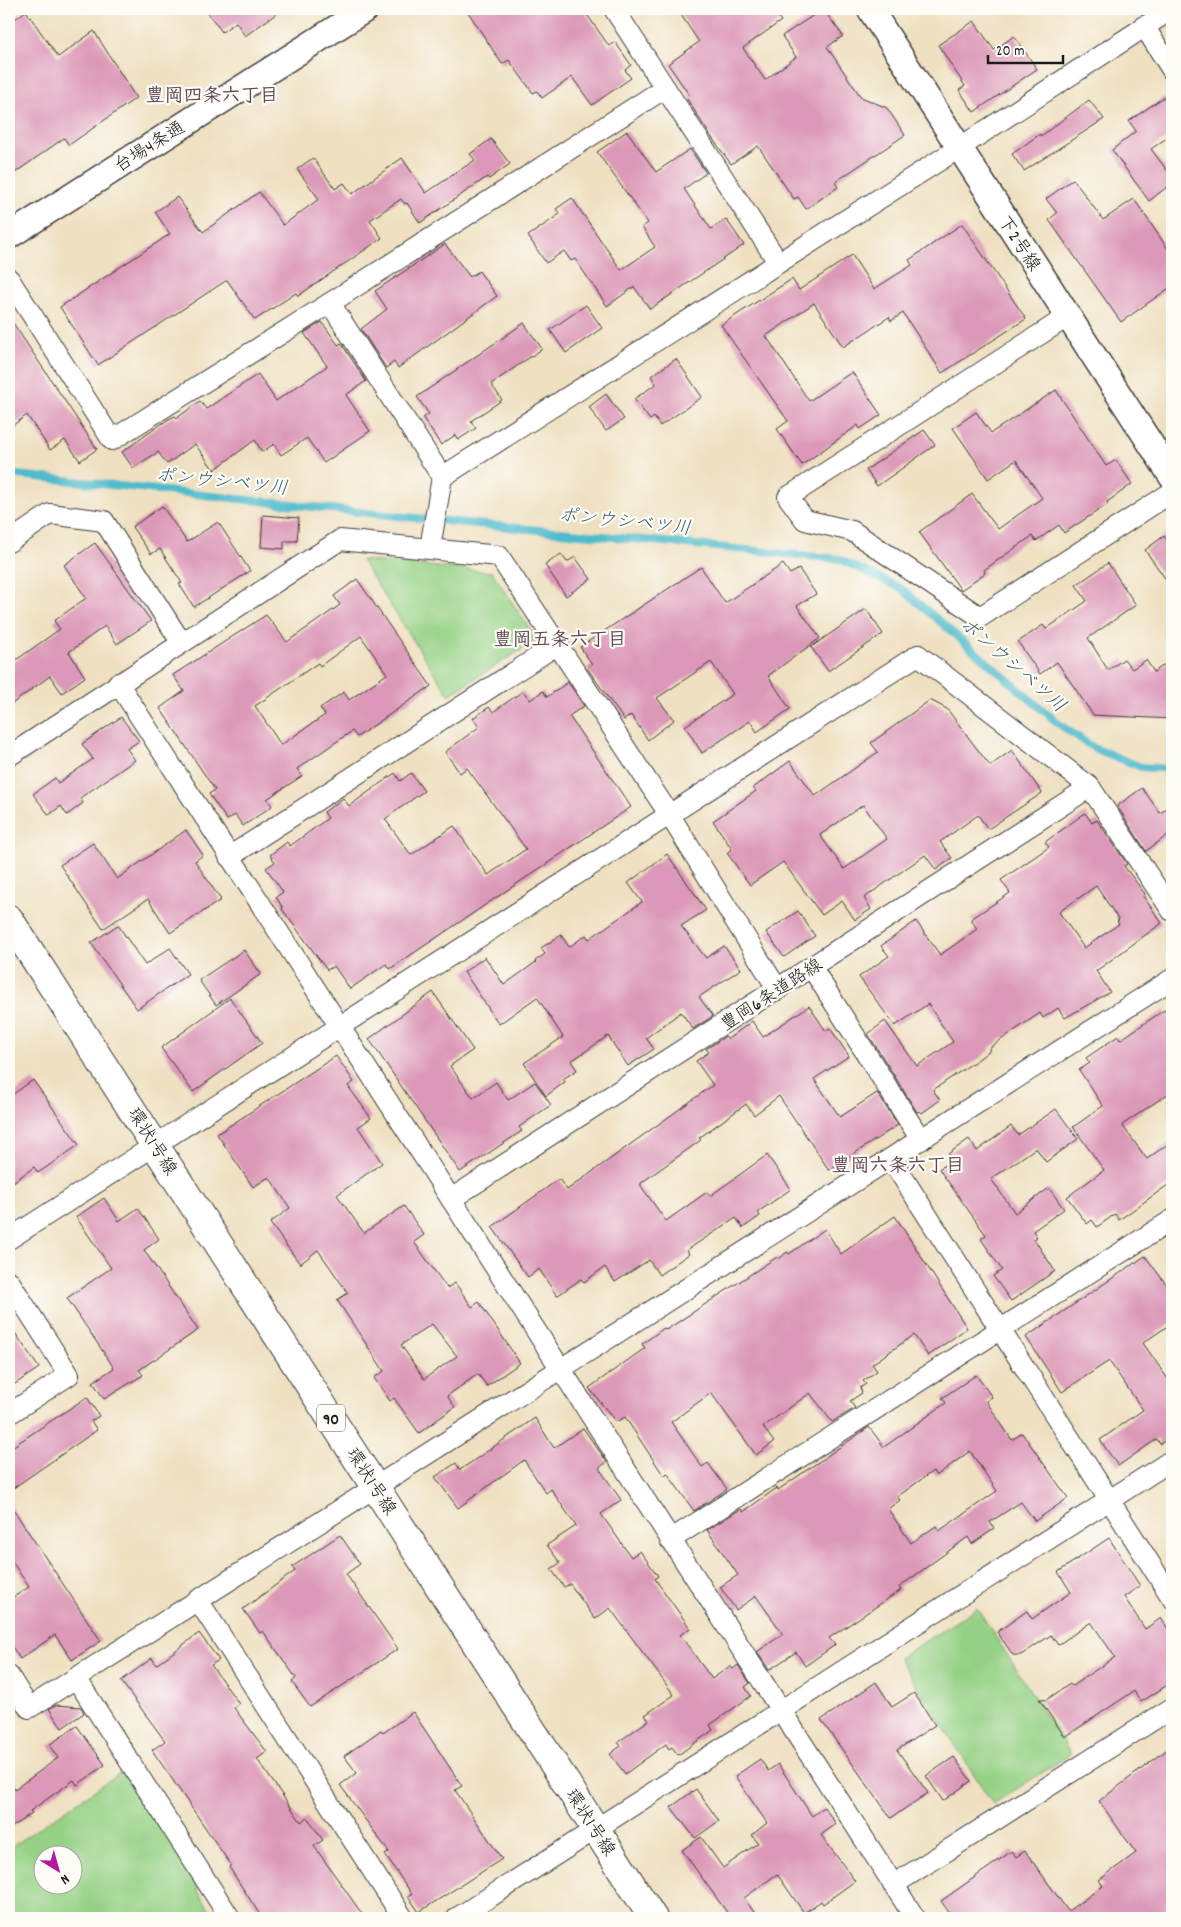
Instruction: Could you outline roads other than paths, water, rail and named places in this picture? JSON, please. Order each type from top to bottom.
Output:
[{"type":"main road","name":"環状1号線","points":[[9,919],[156,1144],[653,1918]]},
{"type":"street","name":"台場4条通","points":[[9,236],[366,9]]},
{"type":"street","points":[[614,9],[778,262]]},
{"type":"street","name":"下2号線","points":[[870,9],[1172,477]]},
{"type":"street","points":[[441,486],[778,262],[959,148],[1172,9]]},
{"type":"street","points":[[1144,26],[1172,70]]},
{"type":"street","points":[[9,279],[112,440],[665,88]]},
{"type":"street","points":[[330,303],[441,486],[432,540]]},
{"type":"street","points":[[1067,317],[788,497],[805,520],[852,531],[980,617],[1172,492]]},
{"type":"street","points":[[9,542],[50,514],[104,521],[181,642]]},
{"type":"street","points":[[9,756],[118,683],[340,540],[432,540],[499,556],[669,814],[778,990]]},
{"type":"street","points":[[229,857],[558,644]]},
{"type":"street","points":[[9,1239],[918,655],[1090,787],[1172,911]]},
{"type":"street","points":[[118,683],[780,1712],[915,1918]]},
{"type":"street","name":"豊岡6条道路線","points":[[451,1199],[778,990],[1090,787]]},
{"type":"street","points":[[812,968],[921,1140]]},
{"type":"street","points":[[9,1676],[29,1708],[1172,979]]},
{"type":"street","points":[[891,1159],[1172,1598]]},
{"type":"street","points":[[670,1540],[1172,1220]]},
{"type":"street","points":[[9,1281],[69,1375],[9,1414]]},
{"type":"street","points":[[457,1918],[1172,1460]]},
{"type":"street","points":[[198,1600],[403,1918]]},
{"type":"street","points":[[76,1678],[230,1918]]},
{"type":"street","points":[[893,1885],[1172,1708]]},
{"type":"waterway","name":"ポンウシベツ川","points":[[9,474],[405,517],[839,559],[902,589],[1059,724],[1094,748],[1141,767],[1172,769]]},
{"type":"district","name":"豊岡四条六丁目","points":[[212,94]]},
{"type":"district","name":"豊岡五条六丁目","points":[[560,638]]},
{"type":"district","name":"豊岡六条六丁目","points":[[898,1164]]}]
